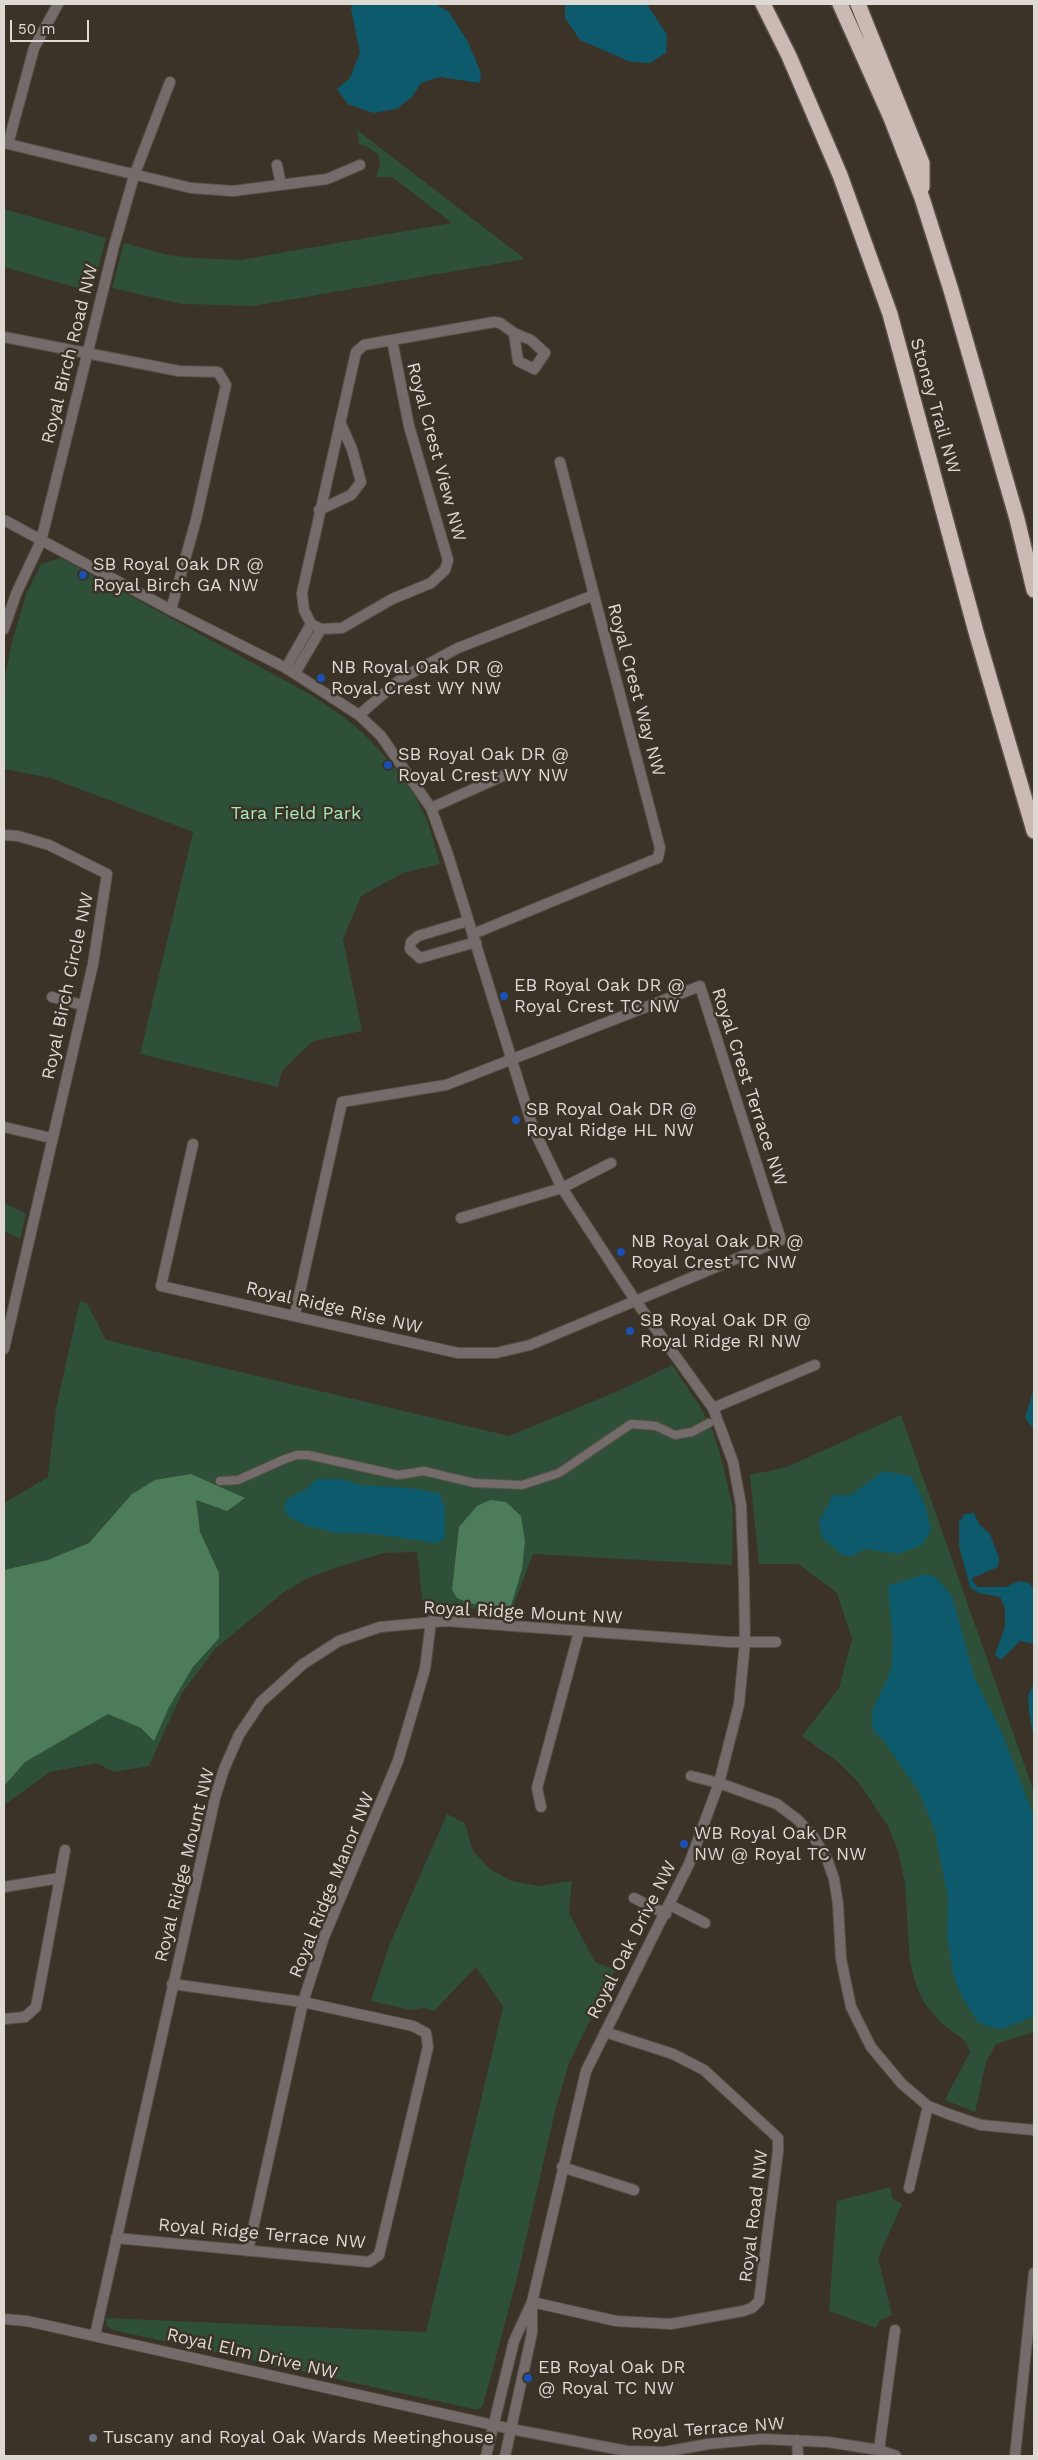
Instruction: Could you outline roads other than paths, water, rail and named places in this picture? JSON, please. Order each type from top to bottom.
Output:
[{"type":"highway","name":"Stoney Trail NW","points":[[763,4],[789,56],[840,175],[890,314],[976,632],[1034,830]]},
{"type":"highway","points":[[840,4],[891,118],[922,198],[954,299],[1017,519],[1034,590]]},
{"type":"highway","points":[[858,4],[922,163],[922,198]]},
{"type":"street","points":[[58,4],[34,48],[6,143],[134,176],[191,188],[233,191],[327,179],[360,165]]},
{"type":"street","name":"Royal Birch Road NW","points":[[4,630],[16,594],[41,540],[87,353],[134,176],[170,82]]},
{"type":"street","points":[[277,165],[281,186]]},
{"type":"street","points":[[290,671],[316,626],[304,610],[302,593],[319,510],[356,352],[364,345],[494,322],[500,323],[514,334]]},
{"type":"street","points":[[4,337],[179,370],[218,372],[226,384],[196,520],[171,610]]},
{"type":"street","name":"Royal Crest View NW","points":[[316,626],[342,628],[392,599],[431,583],[445,570],[448,560],[409,426],[392,340]]},
{"type":"street","points":[[319,510],[351,495],[361,482],[352,449],[340,422]]},
{"type":"street","points":[[560,462],[594,595]]},
{"type":"street","name":"Royal Oak Drive NW","points":[[4,520],[171,610],[290,671],[359,716],[381,736],[431,808],[448,855],[533,1128],[562,1188],[635,1300],[713,1408],[733,1462],[741,1505],[745,1642],[739,1704],[719,1782],[693,1855],[668,1910],[586,2071],[562,2167],[532,2302],[514,2341],[486,2456]]},
{"type":"street","name":"Royal Crest Way NW","points":[[359,716],[402,678],[450,652],[594,595],[660,848],[658,858],[474,938]]},
{"type":"street","points":[[431,808],[506,774]]},
{"type":"street","name":"Royal Birch Circle NW","points":[[4,835],[18,836],[49,845],[108,874],[93,964],[9,1302],[4,1349]]},
{"type":"street","points":[[468,921],[418,936],[411,942],[410,949],[414,955],[420,958],[474,938]]},
{"type":"street","name":"Royal Crest Terrace NW","points":[[511,1060],[700,986],[782,1240],[635,1300]]},
{"type":"street","points":[[52,997],[82,1005]]},
{"type":"street","points":[[295,1314],[342,1102],[446,1085],[511,1060]]},
{"type":"street","points":[[4,1127],[51,1138]]},
{"type":"street","name":"Royal Ridge Rise NW","points":[[193,1144],[161,1286],[295,1314],[458,1353],[496,1353],[530,1345],[635,1300]]},
{"type":"street","points":[[461,1218],[562,1188],[611,1163]]},
{"type":"street","points":[[713,1408],[815,1365]]},
{"type":"street","points":[[220,1481],[238,1480],[285,1459],[297,1455],[308,1455],[398,1475],[424,1471],[474,1483],[522,1485],[559,1473],[632,1424],[656,1426],[675,1435],[692,1432],[709,1423]]},
{"type":"street","name":"Royal Ridge Mount NW","points":[[95,2336],[172,1984],[224,1769],[239,1735],[261,1702],[303,1664],[339,1641],[380,1627],[431,1621],[579,1632],[745,1642],[776,1642]]},
{"type":"street","name":"Royal Ridge Manor NW","points":[[248,2251],[303,2002],[324,1937],[398,1761],[425,1669],[431,1621]]},
{"type":"street","points":[[541,1807],[537,1788],[579,1632]]},
{"type":"street","points":[[691,1776],[719,1782],[777,1804],[798,1820],[813,1836],[827,1859],[834,1879],[838,1904],[841,1959],[851,2007],[860,2028],[884,2064],[902,2084],[928,2106],[981,2125],[1034,2130]]},
{"type":"street","points":[[4,2019],[25,2017],[36,2006],[65,1850]]},
{"type":"street","points":[[4,1887],[60,1878]]},
{"type":"street","points":[[634,1898],[706,1923]]},
{"type":"street","name":"Royal Ridge Terrace NW","points":[[116,2238],[369,2262],[379,2255],[428,2047],[426,2034],[413,2026],[303,2002],[172,1984]]},
{"type":"street","name":"Royal Road NW","points":[[532,2302],[616,2321],[671,2324],[752,2308],[759,2301],[762,2291],[778,2138],[704,2070],[673,2054],[605,2032]]},
{"type":"street","points":[[909,2188],[928,2106]]},
{"type":"street","points":[[562,2167],[634,2190]]},
{"type":"street","points":[[1015,2456],[1034,2273]]},
{"type":"street","name":"Royal Oak Drive NW","points":[[504,2456],[532,2333],[532,2302]]},
{"type":"street","name":"Royal Elm Drive NW","points":[[4,2319],[27,2321],[493,2425]]},
{"type":"street","points":[[879,2450],[895,2330]]},
{"type":"street","name":"Royal Terrace NW","points":[[493,2425],[627,2451],[664,2452],[708,2444],[762,2440],[798,2440],[828,2442],[879,2450],[896,2456]]},
{"type":"street","points":[[798,2440],[798,2456]]},
{"type":"street","points":[[708,2444],[709,2456]]},
{"type":"water","points":[[352,4],[435,4],[449,12],[468,42],[481,73],[480,83],[440,77],[421,83],[412,97],[396,109],[373,113],[348,104],[337,89],[350,78],[360,52],[351,9]]},
{"type":"water","points":[[565,4],[647,4],[667,35],[666,53],[650,63],[631,62],[580,40],[565,18]]},
{"type":"water","points":[[1034,1388],[1034,1429],[1025,1418]]},
{"type":"water","points":[[883,1471],[911,1476],[926,1506],[931,1531],[922,1545],[898,1554],[864,1549],[853,1556],[842,1555],[822,1537],[819,1521],[833,1495],[851,1495]]},
{"type":"water","points":[[316,1479],[341,1479],[360,1485],[409,1488],[439,1493],[445,1507],[445,1538],[437,1543],[375,1534],[337,1533],[307,1526],[289,1517],[284,1509],[286,1500],[308,1488]]},
{"type":"water","points":[[974,1513],[979,1524],[990,1534],[999,1558],[998,1567],[972,1578],[973,1582],[978,1587],[1006,1587],[1019,1581],[1029,1583],[1034,1588],[1034,1644],[1020,1641],[1001,1660],[995,1655],[1005,1627],[1005,1608],[1000,1597],[979,1593],[970,1587],[959,1546],[959,1522],[965,1514]]},
{"type":"water","points":[[925,1574],[936,1577],[952,1596],[975,1679],[1002,1733],[1034,1817],[1034,2016],[1003,2029],[989,2027],[978,2022],[962,1997],[954,1977],[947,1935],[948,1897],[934,1828],[918,1790],[883,1740],[874,1731],[872,1723],[873,1709],[889,1675],[892,1663],[893,1641],[888,1586]]},
{"type":"water","points":[[1034,1683],[1034,1740],[1028,1696]]},
{"type":"place","name":"SB Royal Oak DR @ Royal Birch GA NW","points":[[83,575]]},
{"type":"place","name":"NB Royal Oak DR @ Royal Crest WY NW","points":[[321,678]]},
{"type":"place","name":"SB Royal Oak DR @ Royal Crest WY NW","points":[[388,765]]},
{"type":"place","name":"EB Royal Oak DR @ Royal Crest TC NW","points":[[504,996]]},
{"type":"place","name":"SB Royal Oak DR @ Royal Ridge HL NW","points":[[516,1120]]},
{"type":"place","name":"NB Royal Oak DR @ Royal Crest TC NW","points":[[621,1252]]},
{"type":"place","name":"SB Royal Oak DR @ Royal Ridge RI NW","points":[[630,1331]]},
{"type":"place","name":"WB Royal Oak DR NW @ Royal TC NW","points":[[684,1844]]},
{"type":"place","name":"EB Royal Oak DR @ Royal TC NW","points":[[528,2378]]},
{"type":"place","name":"Tuscany and Royal Oak Wards Meetinghouse","points":[[93,2438]]},
{"type":"park label","name":"Tara Field Park","points":[[296,814]]}]
